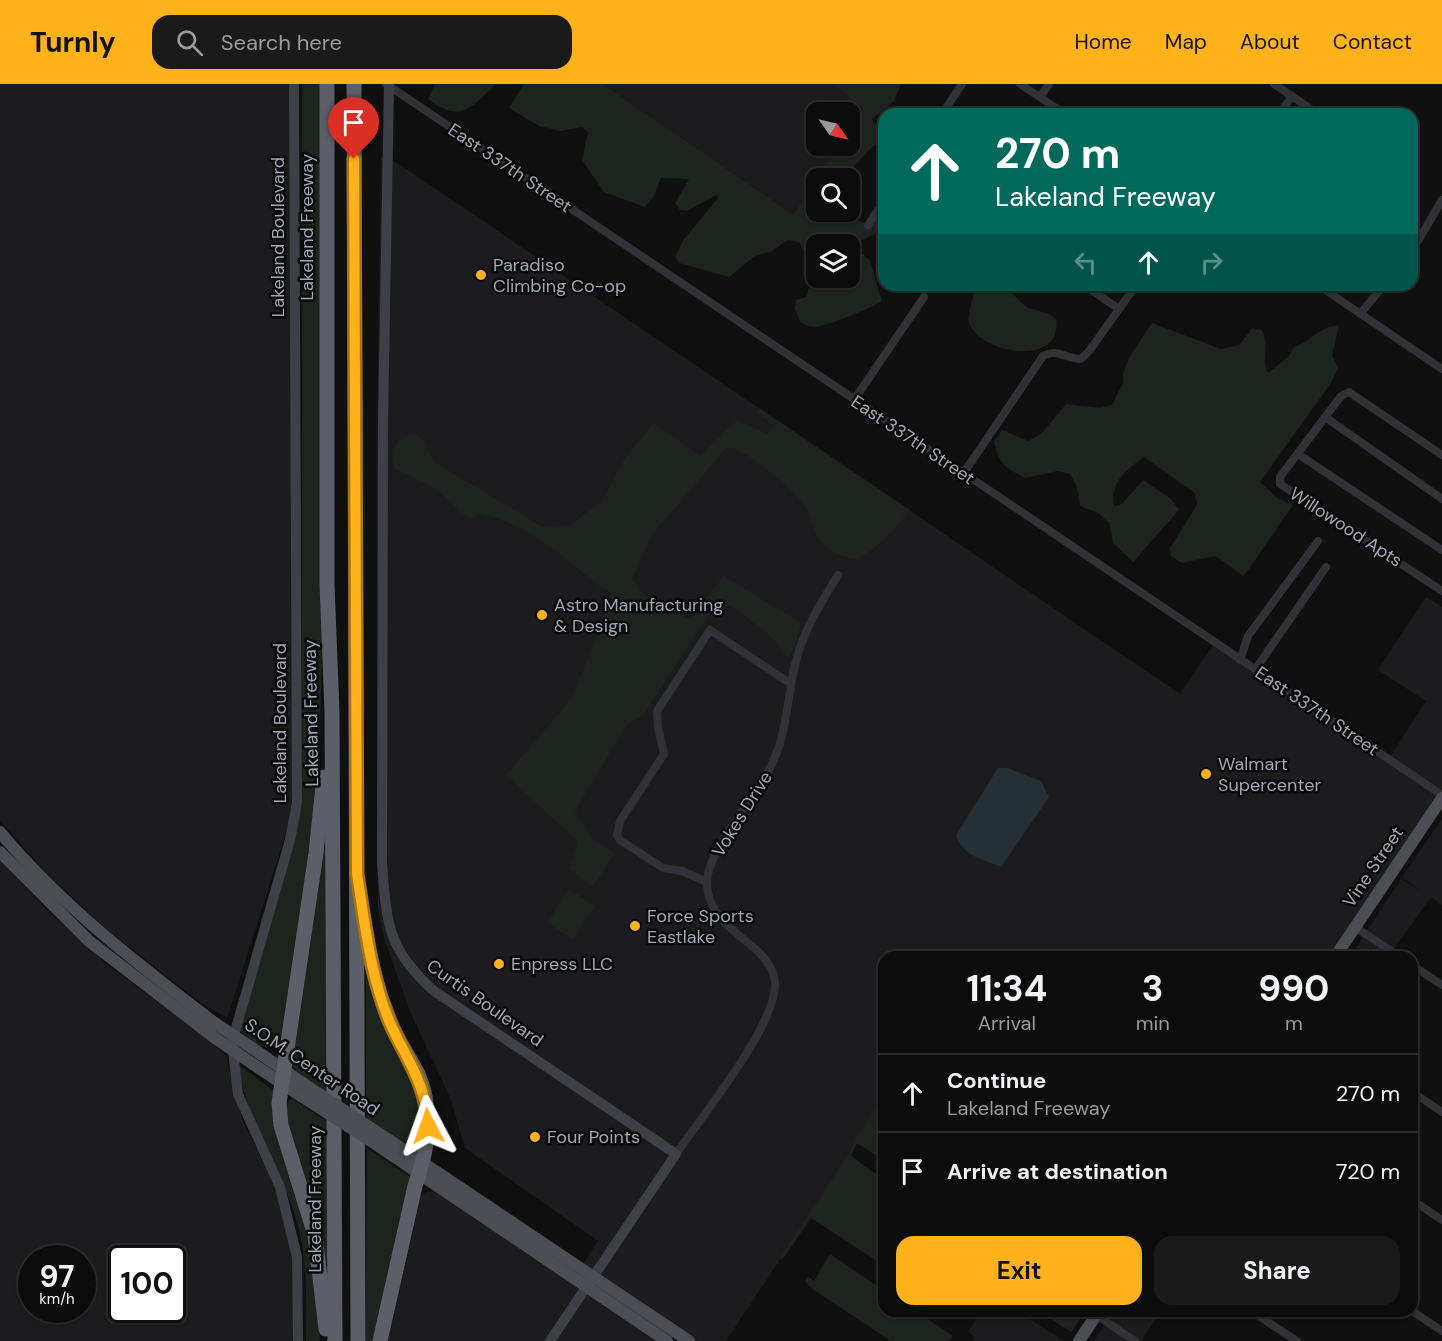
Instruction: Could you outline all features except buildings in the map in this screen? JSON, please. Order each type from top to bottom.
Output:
[{"type":"highway","name":"Lakeland Freeway","points":[[327,84],[327,584],[332,712],[335,1341]]},
{"type":"highway","points":[[354,86],[357,1341]]},
{"type":"highway","points":[[327,1341],[315,1235],[281,1125],[279,1103],[316,853],[326,748],[332,712]]},
{"type":"highway","points":[[357,874],[370,963],[390,1023],[416,1072],[426,1098],[428,1126],[422,1168],[380,1341]]},
{"type":"main road","name":"Vine Street","points":[[1339,951],[1442,796]]},
{"type":"main road","name":"S.O.M. Center Road","points":[[0,832],[4,850],[89,941],[215,1038],[253,1064],[301,1082],[389,1140],[422,1168],[590,1283],[667,1341]]},
{"type":"main road","name":"S.O.M. Center Road","points":[[4,850],[115,944],[216,1024],[252,1048],[301,1096],[390,1153],[422,1168]]},
{"type":"main road","name":"S.O.M. Center Road","points":[[590,1283],[689,1341]]},
{"type":"main road","points":[[1079,1341],[1095,1317]]},
{"type":"street","name":"Lakeland Boulevard","points":[[294,84],[297,803],[290,840],[232,1042],[238,1094],[280,1187],[297,1257],[298,1341]]},
{"type":"street","points":[[946,108],[962,84]]},
{"type":"street","points":[[1020,84],[1056,108]]},
{"type":"street","points":[[1040,97],[1049,84]]},
{"type":"street","points":[[1274,84],[1309,108]]},
{"type":"street","name":"East 337th Street","points":[[388,85],[1442,796]]},
{"type":"street","name":"Curtis Boulevard","points":[[388,85],[382,854],[387,925],[411,971],[434,991],[676,1154]]},
{"type":"street","points":[[1283,108],[1292,96]]},
{"type":"street","points":[[1418,241],[1442,200]]},
{"type":"street","points":[[868,225],[878,210]]},
{"type":"street","points":[[1093,291],[1119,309]]},
{"type":"street","points":[[963,474],[1043,356],[1052,352],[1060,352],[1073,359],[1081,359],[1132,291]]},
{"type":"street","points":[[1327,291],[1442,369]]},
{"type":"street","points":[[1360,314],[1379,291]]},
{"type":"street","points":[[854,400],[924,297]]},
{"type":"street","name":"Willowood Apts","points":[[1442,455],[1349,392],[1341,396],[1280,477],[1280,484],[1442,591]]},
{"type":"street","points":[[1325,417],[1442,499]]},
{"type":"street","name":"Willowood Apts","points":[[1298,454],[1442,550]]},
{"type":"street","points":[[1240,660],[1248,636],[1318,541]]},
{"type":"street","points":[[1255,670],[1326,567]]},
{"type":"street","name":"Vokes Drive","points":[[707,882],[711,864],[720,846],[771,766],[787,719],[791,684],[808,622],[838,575]]},
{"type":"street","points":[[550,1341],[755,1039],[771,1009],[776,981],[764,954],[727,926],[711,904],[707,882],[682,872],[663,868],[620,840],[617,835],[620,820],[664,754],[656,720],[657,711],[710,630],[791,684]]},
{"type":"street","points":[[1355,927],[1391,951]]},
{"type":"street","points":[[1418,969],[1442,985]]},
{"type":"street","points":[[1418,1096],[1442,1112]]},
{"type":"street","points":[[1418,1204],[1442,1220]]},
{"type":"street","points":[[1418,1315],[1442,1331]]},
{"type":"street","points":[[1103,1317],[1136,1341]]},
{"type":"street","points":[[1260,1317],[1297,1341]]},
{"type":"shaded area","points":[[0,84],[289,84],[293,801],[291,818],[227,1018],[201,1003],[110,932],[46,873],[0,820]]},
{"type":"shaded area","points":[[302,84],[322,84],[324,544],[319,783],[281,1039],[269,1048],[255,1043],[238,1030],[302,804]]},
{"type":"shaded area","points":[[435,84],[496,84],[472,106],[458,112],[449,111],[428,99]]},
{"type":"shaded area","points":[[524,84],[603,84],[793,214],[806,195],[806,222],[878,221],[878,233],[860,241],[860,234],[806,234],[806,258],[799,242],[788,240],[772,251],[755,256],[729,277],[679,263],[675,257],[684,239],[718,198],[716,195],[687,211],[680,210],[675,203],[689,179],[661,178],[654,196],[645,207],[604,192],[582,160],[588,132],[582,127],[561,131],[539,126],[509,108]]},
{"type":"shaded area","points":[[603,84],[833,84],[856,102],[806,102],[806,156],[832,156],[824,168],[806,168],[806,195],[793,214]]},
{"type":"shaded area","points":[[833,84],[901,84],[894,101],[885,108],[878,108],[878,114],[872,119],[878,129],[878,142],[852,168],[824,168],[832,156],[860,156],[860,113],[863,108],[860,102],[856,102]]},
{"type":"shaded area","points":[[381,157],[396,162],[1180,694],[1214,644],[1441,796],[1336,951],[878,951],[878,1157],[857,1143],[726,1341],[697,1341],[582,1266],[598,1241],[465,1148],[451,1100],[409,1009],[384,938],[378,909],[377,441]]},
{"type":"shaded area","points":[[860,252],[870,261],[882,301],[848,317],[814,327],[800,322],[795,309],[796,300],[806,297],[808,288],[860,288]]},
{"type":"shaded area","points":[[974,291],[1010,291],[1026,307],[1049,314],[1056,319],[1055,335],[1047,345],[1034,350],[1019,351],[1003,348],[976,334],[969,323]]},
{"type":"shaded area","points":[[1152,323],[1221,349],[1239,345],[1252,329],[1262,330],[1268,373],[1289,356],[1294,347],[1322,330],[1339,326],[1332,355],[1338,368],[1331,383],[1260,482],[1277,498],[1293,505],[1244,576],[1215,556],[1182,563],[1171,556],[1170,548],[1197,505],[1195,493],[1144,457],[1131,467],[1117,483],[1114,490],[1114,506],[1122,504],[1143,480],[1171,499],[1179,510],[1133,562],[1113,543],[1109,523],[1098,513],[1080,506],[1077,487],[1070,474],[1058,471],[1025,478],[1004,465],[996,450],[994,442],[1002,430],[1028,441],[1041,434],[1066,404],[1100,408],[1112,405],[1123,383],[1123,374],[1129,358]]},
{"type":"shaded area","points":[[759,408],[910,510],[873,549],[857,559],[844,556],[831,551],[821,542],[814,530],[809,513],[791,491],[747,455],[727,447],[651,536],[632,579],[643,594],[689,619],[724,576],[801,623],[796,644],[788,657],[773,639],[754,623],[732,607],[718,601],[644,714],[626,726],[575,811],[594,840],[615,853],[593,887],[569,869],[578,842],[506,775],[572,698],[604,618],[611,592],[603,589],[546,544],[516,526],[481,514],[473,519],[464,515],[435,488],[394,468],[394,450],[399,441],[415,433],[424,441],[434,462],[543,527],[570,525],[602,501],[625,458],[654,423],[700,456],[737,420],[768,434],[773,425],[755,412]]},
{"type":"shaded area","points":[[1426,597],[1442,607],[1442,793],[1390,757],[1426,701],[1378,670]]},
{"type":"shaded area","points":[[998,768],[1008,768],[1041,781],[1049,797],[1001,867],[968,852],[956,835]]},
{"type":"shaded area","points":[[1442,819],[1442,905],[1431,897],[1392,951],[1354,951],[1401,879],[1421,891],[1402,877]]},
{"type":"shaded area","points":[[325,849],[326,1092],[297,1072],[290,1062],[322,850]]},
{"type":"shaded area","points":[[0,860],[48,911],[110,967],[209,1040],[226,1056],[242,1119],[277,1190],[292,1249],[294,1341],[0,1341]]},
{"type":"shaded area","points":[[569,889],[595,906],[573,939],[547,923]]},
{"type":"shaded area","points":[[366,955],[420,1086],[421,1138],[417,1147],[405,1145],[366,1118]]},
{"type":"shaded area","points":[[238,1064],[273,1090],[312,1234],[320,1341],[306,1341],[305,1267],[301,1237],[283,1182],[248,1105]]},
{"type":"shaded area","points":[[292,1098],[327,1122],[328,1263],[324,1263],[294,1152],[284,1106]]},
{"type":"shaded area","points":[[878,1107],[878,1157],[857,1143],[851,1156],[878,1175],[878,1262],[811,1218],[782,1260],[780,1258],[851,1151],[853,1142]]},
{"type":"shaded area","points":[[367,1148],[411,1178],[377,1341],[366,1341]]},
{"type":"shaded area","points":[[436,1191],[658,1341],[388,1341],[421,1196],[426,1192]]},
{"type":"shaded area","points":[[830,1254],[878,1287],[878,1317],[924,1317],[953,1336],[950,1341],[891,1341],[811,1288],[805,1281],[808,1277],[814,1281]]},
{"type":"shaded area","points":[[978,1317],[1026,1317],[1064,1341],[972,1341],[975,1337],[968,1332]]},
{"type":"shaded area","points":[[1047,1317],[1082,1317],[1071,1332]]},
{"type":"shaded area","points":[[1110,1317],[1157,1317],[1141,1341],[1094,1341]]},
{"type":"place","name":"Paradiso Climbing Co-op","points":[[481,275]]},
{"type":"place","name":"Astro Manufacturing & Design","points":[[542,615]]},
{"type":"place","name":"Walmart Supercenter","points":[[1206,774]]},
{"type":"place","name":"Force Sports Eastlake","points":[[635,926]]},
{"type":"place","name":"Enpress LLC","points":[[499,964]]},
{"type":"place","name":"Four Points","points":[[535,1137]]},
{"type":"route","points":[[354,159],[357,874],[370,963],[390,1023],[422,1084],[426,1098],[428,1126]]}]
